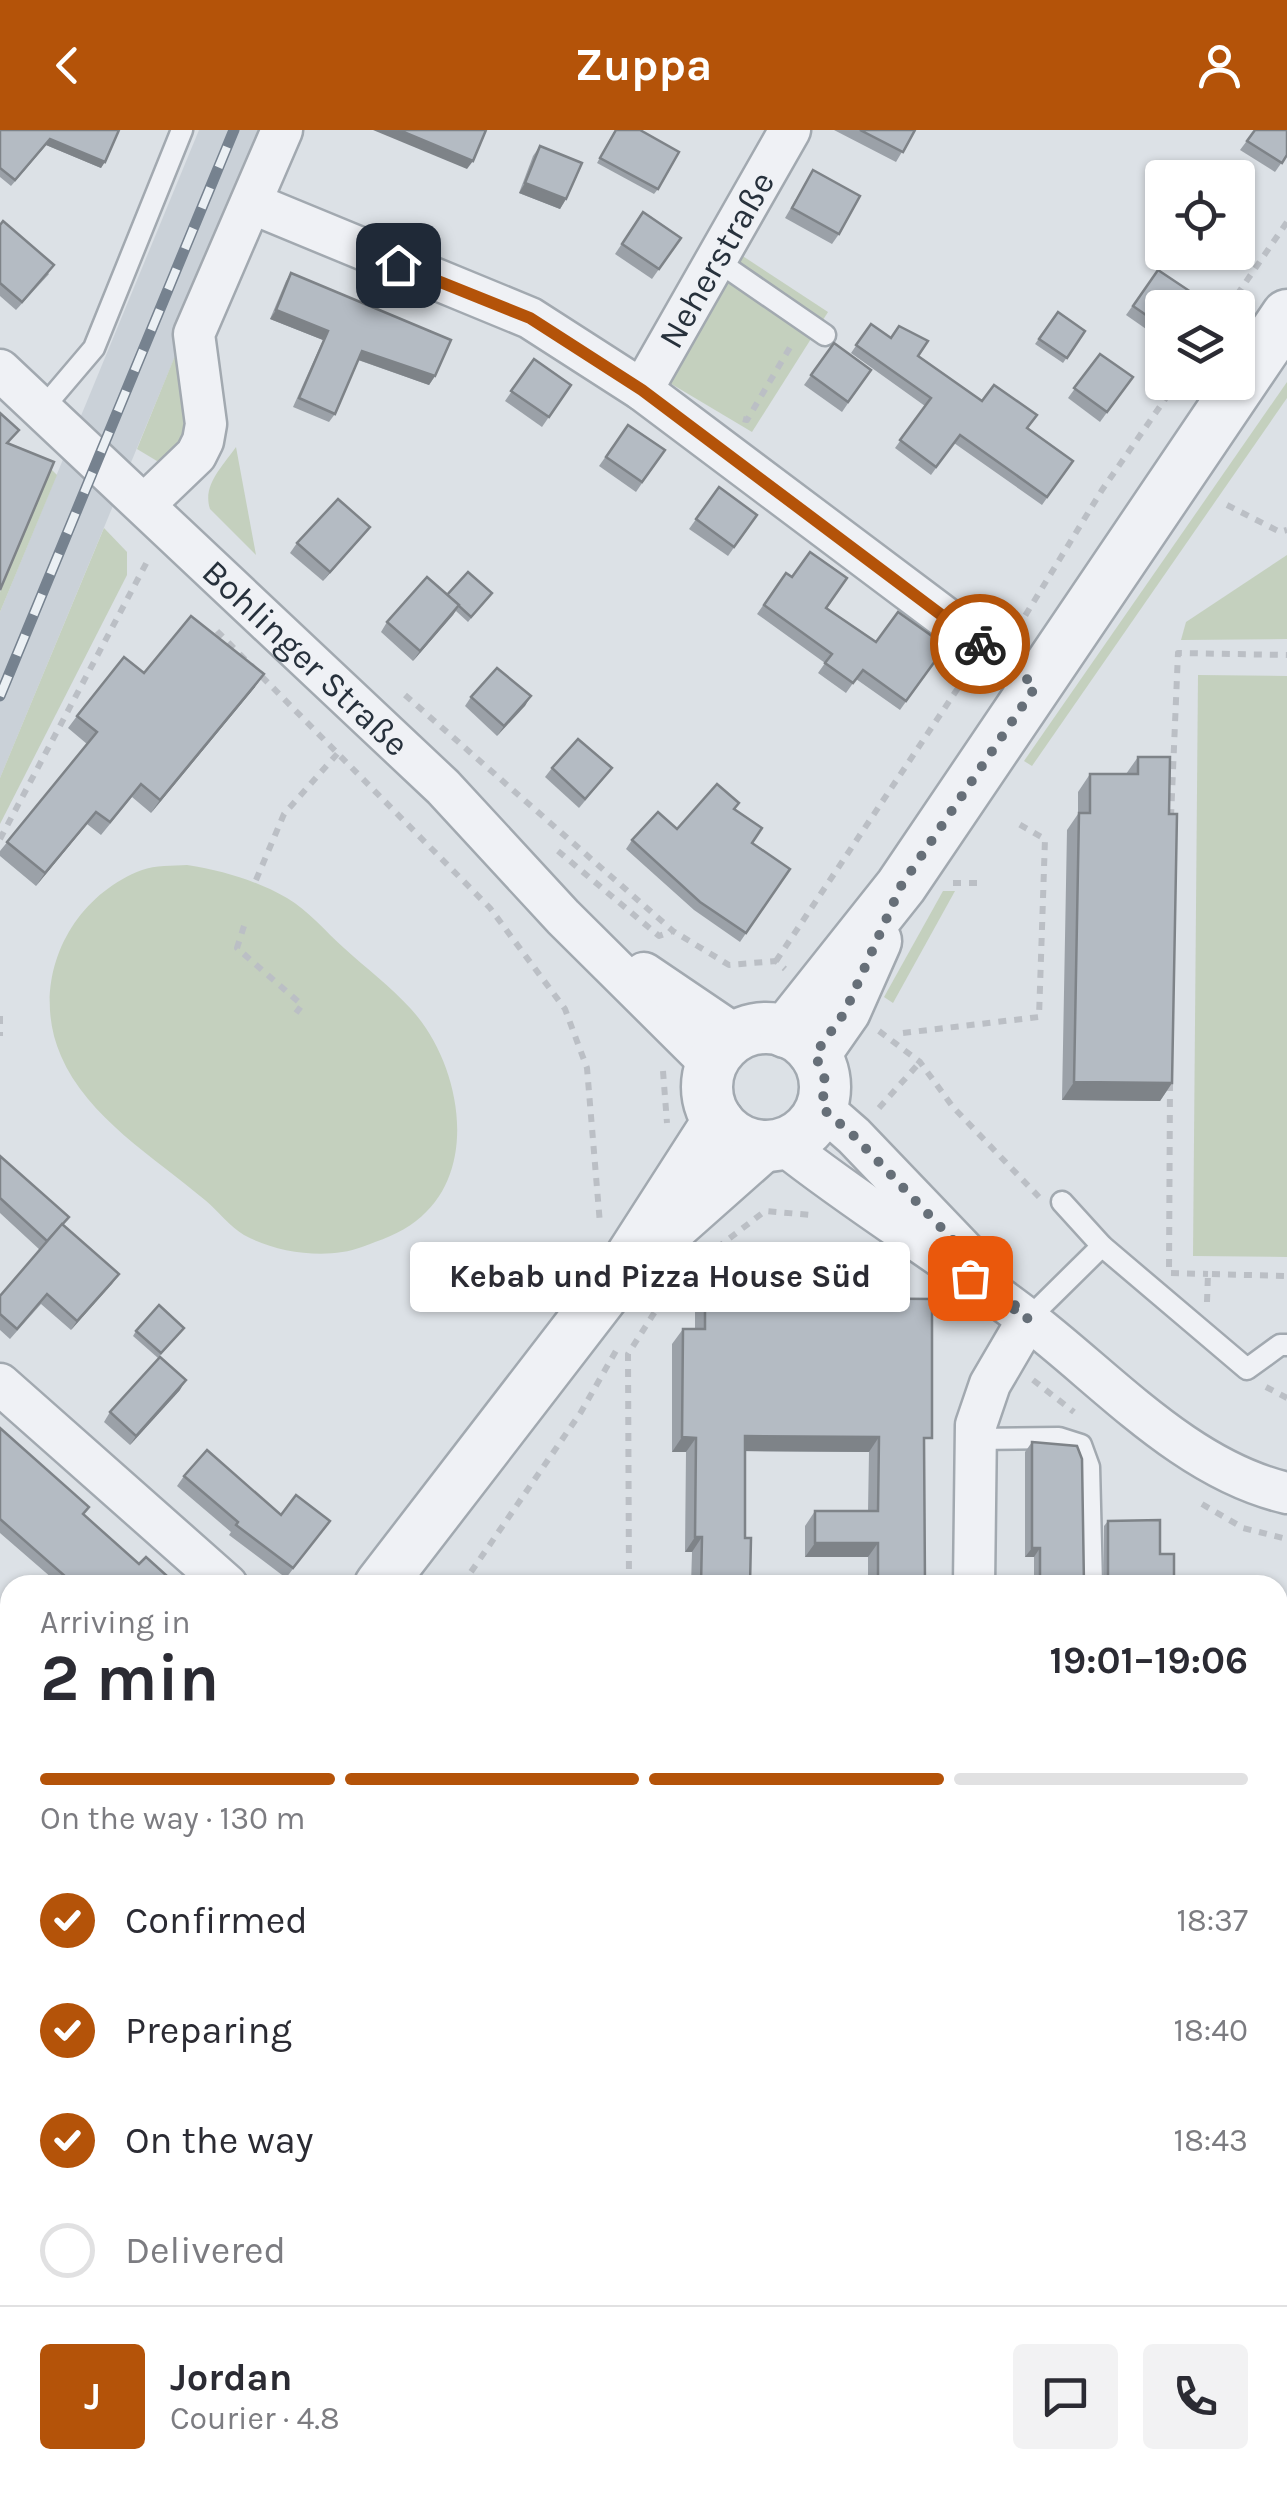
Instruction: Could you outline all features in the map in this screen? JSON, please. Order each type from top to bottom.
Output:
[{"type":"street","points":[[145,504],[196,455],[203,442],[206,424],[194,334],[282,130]]},
{"type":"street","name":"Neherstraße","points":[[642,390],[790,130]]},
{"type":"street","points":[[251,203],[530,318],[642,390],[1020,673]]},
{"type":"street","points":[[1287,315],[1020,673],[901,886],[762,1047],[708,1094],[718,1121],[746,1142],[773,1145],[1028,1319],[1204,1458],[1257,1486],[1287,1493]]},
{"type":"street","name":"Bohlinger Straße","points":[[0,370],[145,504],[161,546],[443,788],[562,917],[762,1047]]},
{"type":"street","points":[[388,1575],[638,1281],[773,1145],[806,1130],[822,1108],[825,1080],[762,1047]]},
{"type":"street","points":[[822,1108],[854,1136],[1028,1319]]},
{"type":"street","points":[[638,1281],[718,1121]]},
{"type":"street","points":[[974,1575],[976,1439],[990,1384],[1028,1319]]},
{"type":"street","points":[[0,1384],[216,1575]]},
{"type":"lane","points":[[43,408],[94,348],[182,130]]},
{"type":"lane","points":[[716,260],[825,335]]},
{"type":"lane","points":[[1062,1202],[1102,1246],[1247,1370],[1280,1345],[1287,1345]]},
{"type":"lane","points":[[1028,1319],[1102,1246]]},
{"type":"lane","points":[[976,1439],[1059,1438],[1081,1445],[1089,1467],[1092,1575]]},
{"type":"path","points":[[1240,290],[1287,222]]},
{"type":"path","points":[[732,458],[729,426],[737,416],[747,420],[805,321]]},
{"type":"path","points":[[776,961],[968,671],[1020,673],[1023,613],[1165,400]]},
{"type":"path","points":[[1227,505],[1280,532],[1287,530]]},
{"type":"path","points":[[161,546],[161,574]]},
{"type":"path","points":[[0,839],[161,546]]},
{"type":"path","points":[[215,629],[490,908],[565,1008],[587,1068],[600,1224]]},
{"type":"path","points":[[1172,836],[1178,653],[1287,655]]},
{"type":"path","points":[[395,686],[673,932],[729,965],[776,961],[789,972]]},
{"type":"path","points":[[256,880],[284,814],[338,753]]},
{"type":"path","points":[[1157,817],[1172,816]]},
{"type":"path","points":[[903,1033],[1039,1017],[1044,839],[1016,823]]},
{"type":"path","points":[[244,926],[237,948],[302,1005],[296,1013]]},
{"type":"path","points":[[0,1016],[0,1036]]},
{"type":"path","points":[[900,1042],[953,1108]]},
{"type":"path","points":[[1170,1074],[1169,1273],[1287,1276]]},
{"type":"path","points":[[629,1575],[628,1354],[674,1282],[765,1210],[804,1212],[821,1221]]},
{"type":"path","points":[[638,1281],[679,1263]]},
{"type":"path","points":[[1204,1333],[1208,1274]]},
{"type":"path","points":[[469,1575],[617,1354],[616,1333]]},
{"type":"path","points":[[1004,1358],[1083,1419]]},
{"type":"path","points":[[1193,1498],[1243,1528],[1287,1539]]},
{"type":"shaded area","points":[[199,130],[269,130],[0,778],[0,612]]},
{"type":"green space","points":[[732,249],[828,312],[752,432],[658,376]]},
{"type":"green space","points":[[177,351],[188,440],[169,459],[157,461],[137,449]]},
{"type":"green space","points":[[1287,382],[1287,398],[1032,766],[1024,761]]},
{"type":"green space","points":[[236,447],[256,555],[210,509],[208,500],[215,476]]},
{"type":"green space","points":[[51,469],[57,475],[0,612],[0,592]]},
{"type":"green space","points":[[104,528],[127,552],[127,575],[0,824],[0,778]]},
{"type":"green space","points":[[1287,555],[1287,639],[1181,640],[1186,622]]},
{"type":"green space","points":[[1198,675],[1287,676],[1287,1257],[1193,1256]]},
{"type":"green space","points":[[187,865],[251,881],[295,903],[395,993],[428,1031],[452,1086],[456,1146],[450,1174],[437,1200],[403,1230],[362,1247],[333,1253],[302,1253],[257,1241],[234,1228],[124,1135],[73,1078],[52,1028],[53,972],[62,946],[75,922],[116,883],[147,868]]},
{"type":"green space","points":[[943,891],[955,891],[893,1003],[884,997]]},
{"type":"building","points":[[0,130],[119,130],[105,162],[50,139],[15,180],[0,168]]},
{"type":"building","points":[[399,130],[486,130],[473,161]]},
{"type":"building","points":[[616,130],[640,130],[679,152],[658,189],[600,158]]},
{"type":"building","points":[[860,130],[915,130],[903,152]]},
{"type":"building","points":[[1255,130],[1287,130],[1287,155],[1282,163],[1247,141]]},
{"type":"building","points":[[540,146],[582,163],[566,199],[525,183]]},
{"type":"building","points":[[813,170],[860,196],[839,234],[792,208]]},
{"type":"building","points":[[643,212],[681,238],[659,269],[622,244]]},
{"type":"building","points":[[3,221],[54,265],[22,302],[0,283]]},
{"type":"building","points":[[1158,270],[1188,290],[1145,290],[1145,314],[1133,306]]},
{"type":"building","points":[[291,273],[451,340],[435,376],[362,351],[335,414],[299,398],[328,331],[276,310]]},
{"type":"building","points":[[1058,312],[1085,331],[1067,358],[1039,339]]},
{"type":"building","points":[[871,324],[891,338],[899,326],[928,341],[918,356],[982,401],[994,385],[1037,415],[1027,428],[1073,461],[1047,497],[960,435],[936,467],[900,440],[931,398],[856,345]]},
{"type":"building","points":[[834,343],[871,370],[848,402],[811,375]]},
{"type":"building","points":[[1100,354],[1133,377],[1107,412],[1074,388]]},
{"type":"building","points":[[534,359],[571,385],[549,417],[511,391]]},
{"type":"building","points":[[0,413],[19,430],[7,443],[54,462],[0,590]]},
{"type":"building","points":[[628,425],[665,450],[642,482],[606,457]]},
{"type":"building","points":[[719,487],[757,515],[734,547],[696,519]]},
{"type":"building","points":[[338,499],[370,527],[330,572],[297,543]]},
{"type":"building","points":[[810,552],[847,578],[826,608],[876,642],[898,612],[946,646],[906,701],[863,670],[853,683],[825,663],[832,654],[764,605],[786,573],[792,577]]},
{"type":"building","points":[[468,572],[492,593],[471,617],[447,595]]},
{"type":"building","points":[[427,577],[459,605],[420,651],[387,622]]},
{"type":"building","points":[[191,616],[264,674],[160,800],[141,784],[110,822],[96,812],[45,873],[7,842],[97,732],[77,716],[124,657],[144,673]]},
{"type":"building","points":[[497,668],[531,696],[504,726],[471,697]]},
{"type":"building","points":[[578,739],[612,768],[585,799],[552,768]]},
{"type":"building","points":[[1138,757],[1170,757],[1169,814],[1177,814],[1172,1083],[1074,1082],[1079,813],[1090,813],[1090,774],[1138,774]]},
{"type":"building","points":[[717,784],[739,803],[734,809],[762,828],[752,843],[790,869],[746,933],[700,902],[632,840],[658,812],[677,829]]},
{"type":"building","points":[[0,1156],[69,1217],[47,1241],[0,1198]]},
{"type":"building","points":[[62,1224],[119,1274],[77,1321],[47,1294],[17,1329],[0,1314],[0,1296]]},
{"type":"building","points":[[705,1297],[932,1299],[932,1438],[924,1438],[925,1575],[878,1575],[878,1543],[815,1543],[815,1511],[878,1511],[879,1437],[745,1436],[745,1538],[751,1538],[750,1575],[701,1575],[702,1537],[695,1537],[696,1438],[682,1437],[683,1329],[705,1329]]},
{"type":"building","points":[[159,1305],[184,1328],[161,1353],[136,1331]]},
{"type":"building","points":[[160,1357],[186,1380],[136,1436],[110,1412]]},
{"type":"building","points":[[0,1428],[89,1507],[83,1514],[139,1564],[146,1557],[166,1575],[64,1575],[0,1519]]},
{"type":"building","points":[[1032,1442],[1077,1446],[1082,1459],[1084,1575],[1040,1575],[1040,1548],[1032,1548]]},
{"type":"building","points":[[207,1450],[281,1515],[296,1495],[330,1521],[293,1568],[236,1525],[238,1522],[184,1476]]},
{"type":"building","points":[[1160,1520],[1160,1554],[1174,1554],[1174,1575],[1108,1575],[1108,1521]]},
{"type":"railway","points":[[0,696],[234,130]]},
{"type":"way so far","points":[[970,1278],[1028,1319],[854,1136],[822,1108],[825,1080],[815,1054],[845,1012],[901,886],[1036,686],[980,644]]},
{"type":"place","name":"Kebab und Pizza House Süd","points":[[970,1278]]},
{"type":"route","points":[[398,265],[530,318],[642,390],[980,644]]}]
